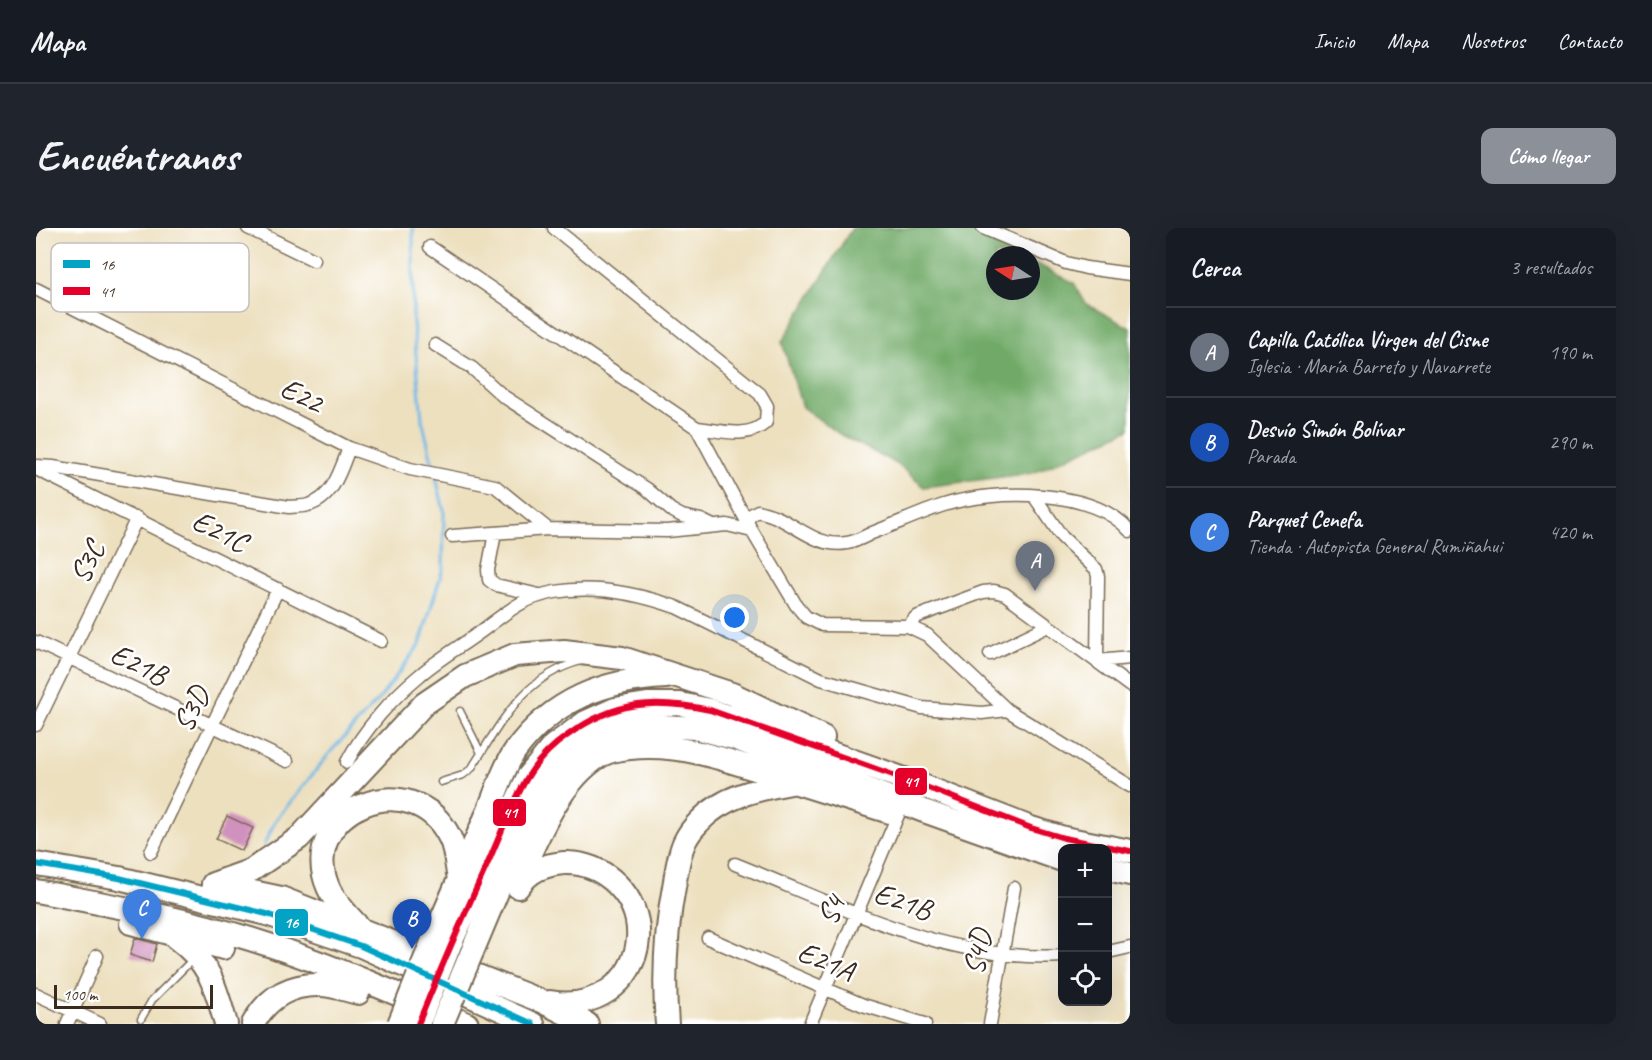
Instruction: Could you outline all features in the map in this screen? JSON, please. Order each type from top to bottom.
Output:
[{"type":"highway","points":[[213,884],[252,870],[299,838],[424,704],[465,676],[515,655],[564,651],[605,655],[679,676],[732,694],[790,720],[913,782]]},
{"type":"highway","points":[[418,1024],[459,879],[514,753],[540,722],[576,697],[607,685],[640,678],[679,676]]},
{"type":"highway","points":[[399,1024],[528,777],[553,746],[586,722],[615,709],[647,704],[680,704],[710,710],[913,782],[1031,828],[1064,838],[1130,851]]},
{"type":"highway","points":[[455,1024],[477,954],[526,823],[545,786],[572,755],[605,733],[646,725],[695,728],[734,738],[924,811],[1058,859]]},
{"type":"highway","points":[[510,898],[545,821],[558,800],[582,770],[601,755],[619,749],[652,746],[687,750],[737,763],[898,815],[924,811]]},
{"type":"highway","points":[[667,1024],[666,958],[670,903],[685,841],[699,822],[717,807],[740,795],[795,782]]},
{"type":"highway","points":[[359,927],[334,898],[328,886],[324,857],[332,830],[344,816],[363,804],[391,798],[410,801],[425,809],[443,827],[450,838],[459,879]]},
{"type":"highway","points":[[442,1024],[477,954],[526,875],[550,864],[576,863],[602,871],[622,888],[634,912],[638,938],[631,964],[615,986],[593,1000],[567,1005],[541,1001]]},
{"type":"highway","points":[[36,864],[119,878],[267,914],[361,946],[534,1024]]},
{"type":"highway","points":[[1112,870],[1130,874]]},
{"type":"highway","points":[[119,878],[146,873],[281,898],[541,1001],[587,1024]]},
{"type":"highway","points":[[42,893],[64,904],[260,957],[358,993],[429,1024]]},
{"type":"highway","points":[[42,893],[153,913],[249,938],[346,972],[467,1024]]},
{"type":"highway","points":[[170,934],[197,955],[208,972],[226,1024]]},
{"type":"highway","points":[[253,1024],[260,1011],[271,999],[292,988],[320,985],[358,993]]},
{"type":"street","points":[[248,228],[314,260]]},
{"type":"street","points":[[554,228],[760,394],[766,406],[766,422],[752,431],[741,433],[697,428]]},
{"type":"street","points":[[983,228],[1066,263],[1130,274]]},
{"type":"street","points":[[430,247],[697,428],[796,606],[807,617],[822,625],[908,626],[927,635],[1007,710],[1130,786]]},
{"type":"street","name":"E22","points":[[36,289],[51,297]]},
{"type":"street","name":"E22","points":[[81,312],[349,448],[410,469],[495,486],[548,529]]},
{"type":"street","points":[[435,345],[472,368],[503,396],[647,489],[671,510],[712,526]]},
{"type":"street","points":[[36,468],[53,467],[289,507],[310,505],[326,494],[339,477],[349,448]]},
{"type":"street","name":"E21C","points":[[36,468],[381,640]]},
{"type":"street","points":[[750,526],[751,515],[758,511],[776,517],[827,543],[847,543],[946,504],[991,496],[1034,496],[1068,498],[1094,507],[1112,514],[1130,531]]},
{"type":"street","points":[[1034,496],[1062,537],[1096,569],[1098,576],[1097,661]]},
{"type":"street","name":"S3C","points":[[36,725],[137,518]]},
{"type":"street","points":[[452,536],[548,529],[667,531],[728,525],[750,526]]},
{"type":"street","points":[[495,533],[488,570],[489,580],[496,585],[542,596]]},
{"type":"street","name":"S3D","points":[[151,852],[278,588]]},
{"type":"street","points":[[347,762],[356,744],[419,675],[510,609],[556,592],[602,590],[652,598],[676,607],[821,679],[922,708],[982,713],[1007,710]]},
{"type":"street","points":[[908,626],[916,617],[982,592],[994,591],[1005,594],[1130,686]]},
{"type":"street","points":[[990,654],[1048,626]]},
{"type":"street","name":"E21B","points":[[36,642],[287,761]]},
{"type":"street","points":[[1097,661],[1130,658]]},
{"type":"street","name":"S4","points":[[810,1024],[898,815]]},
{"type":"street","name":"E21B","points":[[735,864],[883,923],[931,938],[1003,954],[1058,956]]},
{"type":"street","name":"S4D","points":[[990,1024],[1014,888]]},
{"type":"street","name":"E21A","points":[[708,938],[863,1005],[925,1024]]},
{"type":"street","points":[[1112,951],[1130,947]]},
{"type":"street","points":[[67,1024],[97,956]]},
{"type":"street","points":[[36,994],[100,1024]]},
{"type":"lane","points":[[441,782],[463,775],[471,769],[512,706],[541,678],[577,662],[605,655]]},
{"type":"lane","points":[[460,711],[481,753]]},
{"type":"lane","points":[[141,1019],[152,1000],[197,955]]},
{"type":"green space","points":[[852,228],[965,228],[1000,246],[986,246],[986,300],[1040,300],[1040,266],[1074,283],[1086,304],[1130,328],[1130,429],[1033,473],[924,487],[897,464],[841,435],[802,407],[782,342]]},
{"type":"building","points":[[227,816],[253,828],[242,851],[216,839]]},
{"type":"building","points":[[135,938],[157,944],[152,962],[130,955]]},
{"type":"waterway","points":[[413,228],[413,323],[422,419],[434,470]]},
{"type":"waterway","points":[[264,845],[275,821],[333,749],[381,697],[420,644],[443,568],[444,511],[436,477]]},
{"type":"transit line","name":"41","points":[[418,1024],[511,810],[531,772],[545,754],[568,735],[602,715],[619,709],[636,705],[671,704],[710,710],[913,782],[1031,828],[1064,838],[1130,851]]},
{"type":"transit line","name":"16","points":[[36,864],[119,878],[267,914],[361,946],[533,1024]]},
{"type":"place","name":"Capilla Católica Virgen del Cisne","points":[[1035,591]]},
{"type":"place","name":"Parquet Cenefa","points":[[142,939]]},
{"type":"place","name":"Desvío Simón Bolívar","points":[[412,949]]}]
